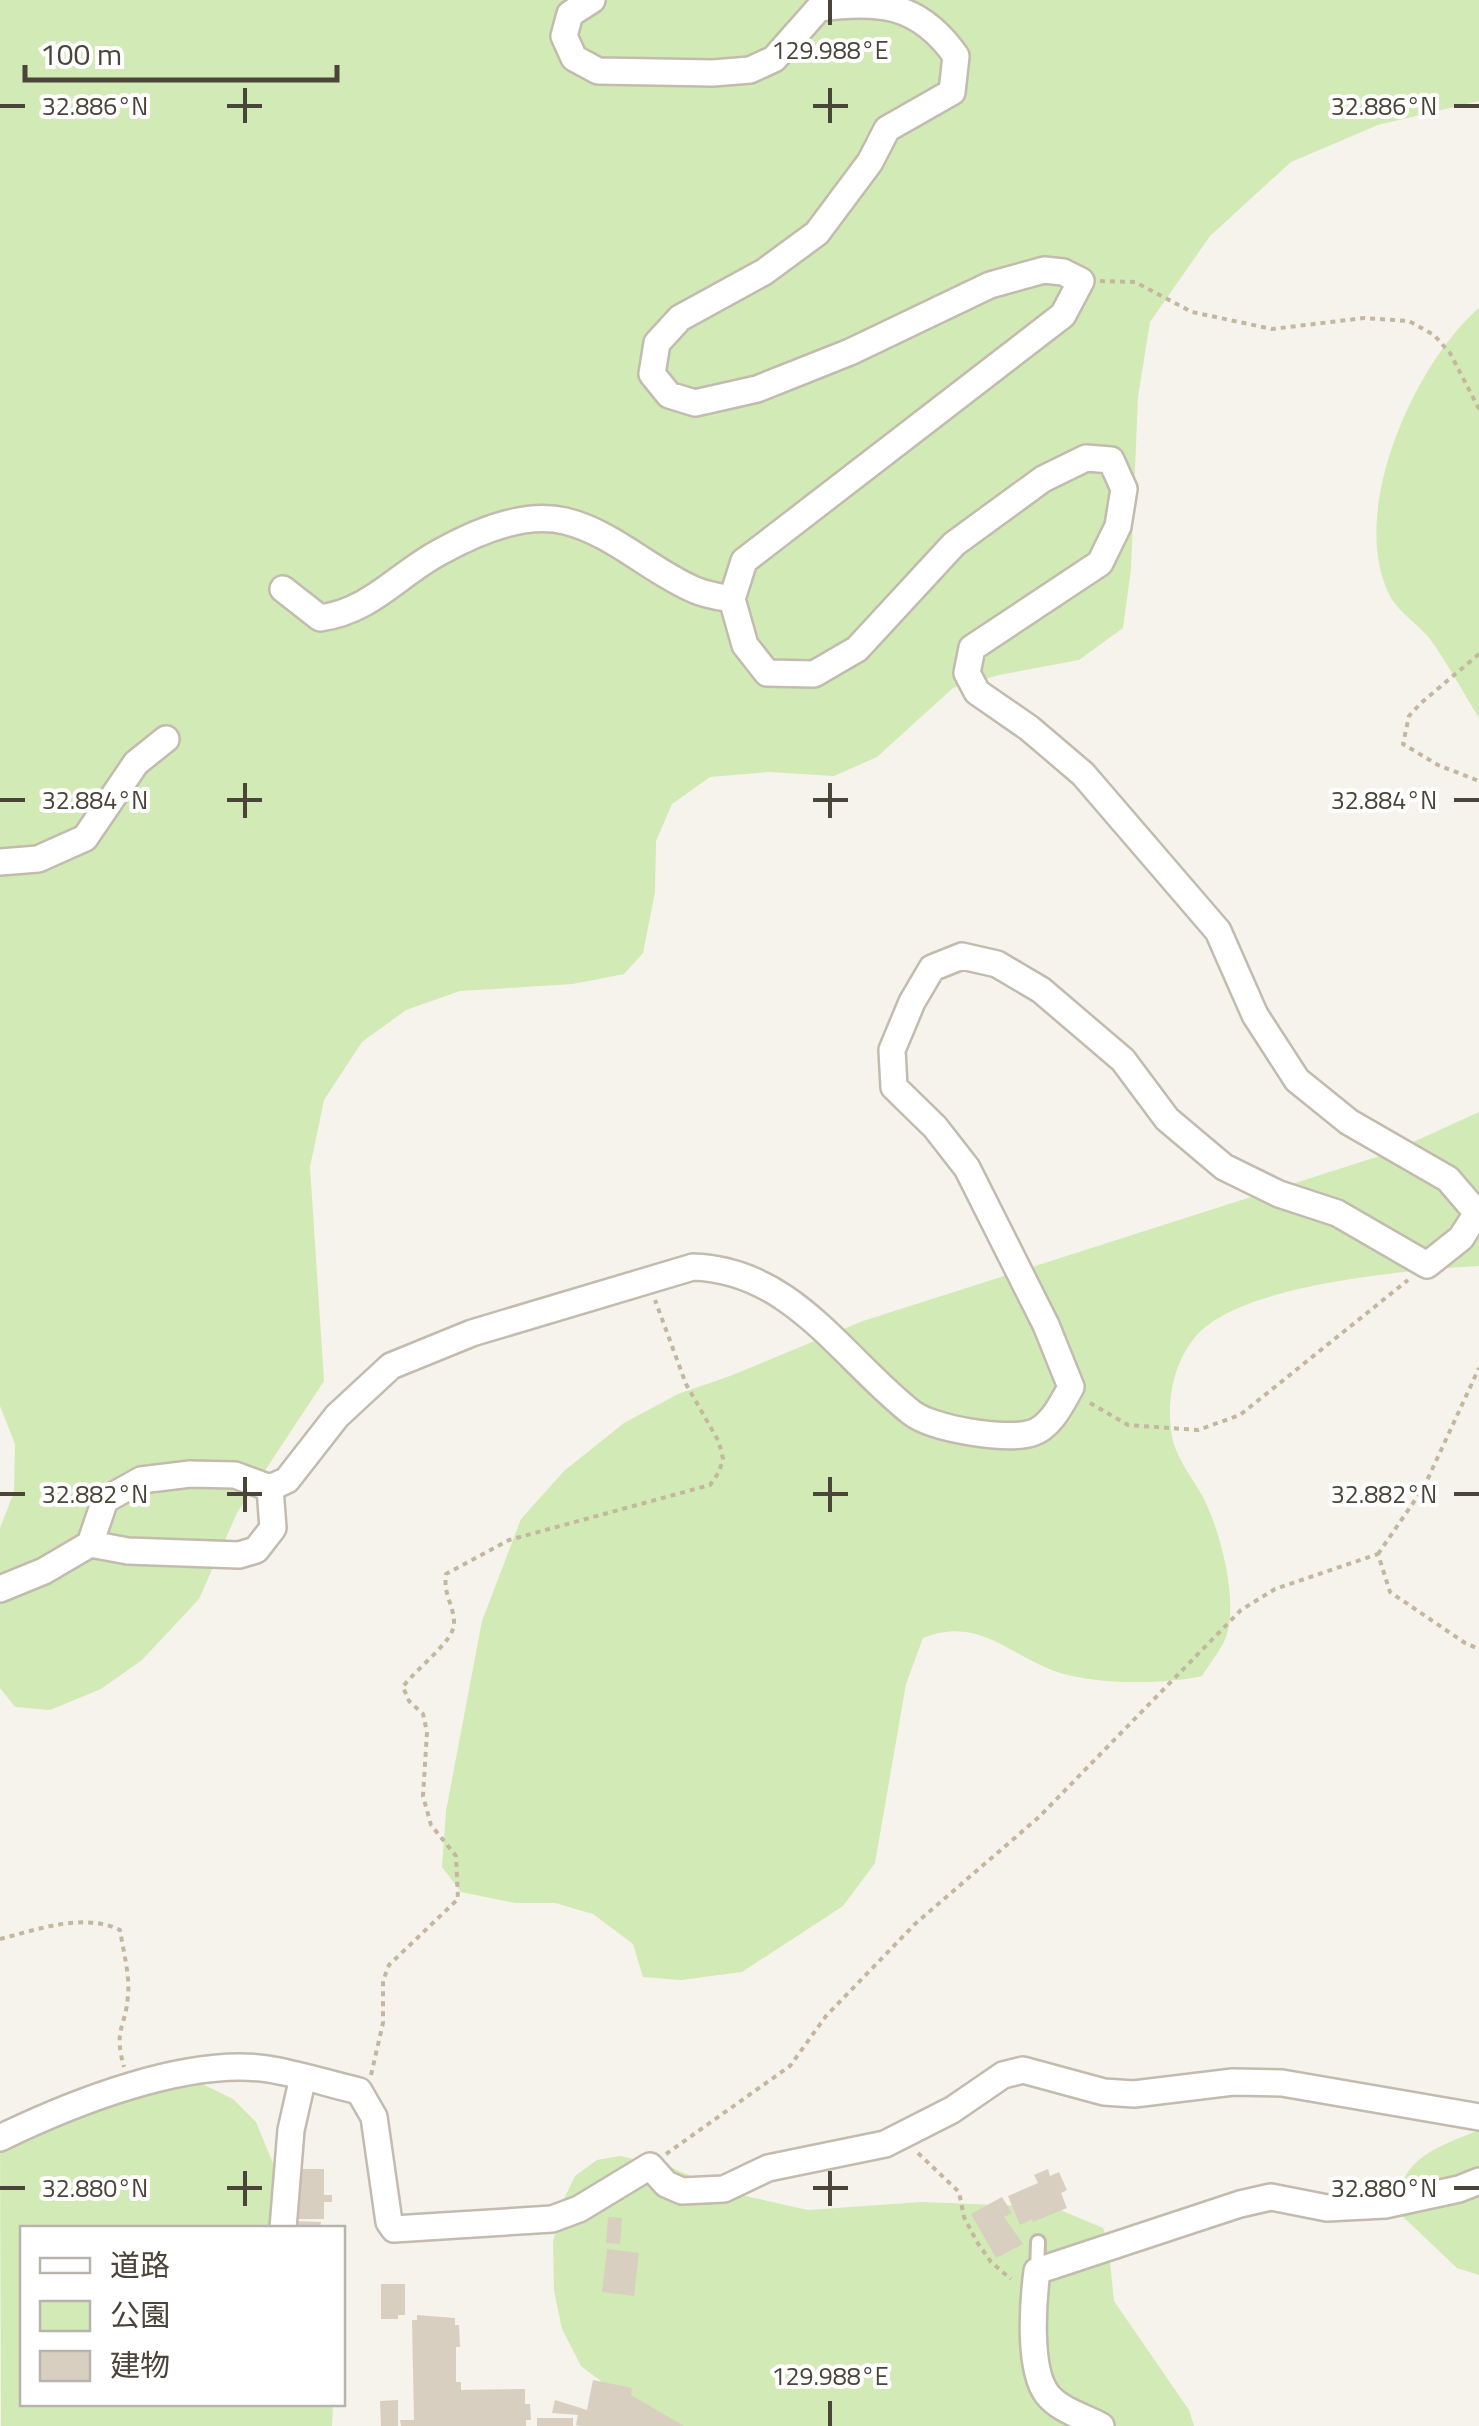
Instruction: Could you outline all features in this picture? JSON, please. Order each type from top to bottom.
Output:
[{"type":"street","points":[[0,1589],[44,1571],[90,1544],[105,1500],[141,1480],[190,1474],[235,1475],[270,1488],[287,1480],[337,1416],[392,1366],[472,1334],[693,1268],[721,1268],[756,1281],[815,1320],[915,1416],[997,1436],[1034,1433],[1057,1413],[1071,1387],[1046,1325],[967,1168],[935,1127],[894,1087],[892,1050],[912,1002],[932,968],[962,956],[997,964],[1040,990],[1123,1060],[1167,1119],[1224,1167],[1280,1194],[1337,1213],[1427,1266],[1461,1238],[1478,1214],[1448,1179],[1349,1122],[1297,1080],[1254,1015],[1218,931],[1083,774],[1029,728],[977,692],[967,673],[972,648],[1100,563],[1118,526],[1124,489],[1111,460],[1086,458],[1043,479],[954,544],[857,650],[814,674],[767,673],[745,644],[732,599],[744,560],[1063,314],[1081,280],[1063,272],[1044,270],[990,285],[850,352],[758,389],[695,403],[669,395],[652,374],[657,343],[680,318],[764,272],[817,233],[870,162],[887,129],[952,92],[956,56],[938,30],[907,13],[864,2],[819,8],[774,60],[750,70],[712,74],[598,71],[574,58],[564,36],[570,14],[592,0]]},
{"type":"street","points":[[283,590],[320,618],[346,614],[439,552],[505,524],[538,518],[567,522],[611,540],[696,592],[732,599]]},
{"type":"street","points":[[0,862],[38,859],[86,838],[136,763],[166,739]]},
{"type":"street","points":[[90,1544],[128,1551],[239,1555],[256,1550],[273,1528],[270,1488]]},
{"type":"street","points":[[0,2138],[129,2086],[204,2070],[265,2069],[359,2090],[374,2116],[389,2222],[394,2230],[552,2219],[579,2209],[650,2166],[666,2184],[682,2191],[724,2189],[768,2168],[885,2144],[952,2110],[1003,2075],[1023,2070],[1104,2092],[1134,2094],[1233,2082],[1282,2083],[1479,2117]]},
{"type":"street","points":[[283,2226],[291,2130],[303,2078]]},
{"type":"street","points":[[1101,2426],[1047,2394],[1036,2364],[1036,2283],[1255,2200],[1271,2198],[1328,2208],[1386,2205],[1459,2189],[1479,2180]]},
{"type":"lane","points":[[1036,2283],[1038,2242]]},
{"type":"path","points":[[1081,280],[1135,282],[1192,312],[1272,330],[1364,318],[1409,322],[1434,335],[1450,353],[1479,408]]},
{"type":"path","points":[[1479,654],[1420,702],[1409,716],[1403,744],[1438,765],[1479,781]]},
{"type":"path","points":[[1071,1387],[1098,1410],[1128,1425],[1198,1430],[1240,1414],[1427,1266]]},
{"type":"path","points":[[359,2090],[372,2074],[384,2022],[383,1980],[389,1965],[458,1899],[456,1856],[430,1826],[423,1796],[427,1732],[423,1714],[409,1701],[404,1687],[452,1634],[455,1622],[444,1590],[446,1574],[510,1540],[710,1485],[719,1472],[723,1459],[719,1442],[686,1384],[648,1281]]},
{"type":"path","points":[[650,2166],[790,2066],[826,2016],[915,1924],[1039,1817],[1241,1610],[1275,1589],[1378,1554],[1424,1487],[1479,1368]]},
{"type":"path","points":[[1378,1554],[1390,1592],[1479,1650]]},
{"type":"path","points":[[0,1939],[63,1923],[120,1930],[128,1995],[118,2046],[129,2086]]},
{"type":"path","points":[[900,2136],[958,2192],[964,2217],[991,2262],[1036,2283]]},
{"type":"green space","points":[[0,0],[1479,0],[1479,101],[1378,125],[1291,162],[1210,236],[1150,322],[1138,397],[1131,569],[1123,628],[1079,660],[953,688],[877,757],[834,776],[769,772],[710,777],[672,804],[656,841],[655,892],[643,953],[624,974],[573,984],[460,991],[406,1010],[362,1042],[324,1100],[310,1167],[324,1381],[237,1513],[199,1599],[142,1660],[101,1689],[50,1710],[15,1707],[0,1688],[0,1528],[14,1492],[15,1444],[0,1406]]},
{"type":"green space","points":[[1479,308],[1479,718],[1430,639],[1389,594],[1378,560],[1377,522],[1383,482],[1412,401],[1432,364]]},
{"type":"green space","points":[[1479,1112],[1479,1266],[1372,1276],[1250,1303],[1219,1318],[1196,1336],[1182,1358],[1171,1397],[1172,1436],[1216,1528],[1229,1586],[1226,1637],[1202,1676],[1148,1682],[1089,1679],[1054,1671],[976,1634],[942,1632],[923,1638],[906,1684],[875,1863],[843,1906],[742,1972],[681,1980],[643,1977],[633,1944],[593,1914],[555,1903],[515,1903],[461,1892],[442,1867],[446,1811],[482,1621],[521,1519],[564,1471],[624,1423],[678,1394],[863,1321],[1389,1153]]},
{"type":"green space","points":[[198,2082],[233,2099],[256,2122],[299,2226],[20,2226],[20,2406],[333,2406],[332,2426],[1,2426],[0,2128],[47,2102],[119,2086]]},
{"type":"green space","points":[[1479,2130],[1479,2275],[1457,2268],[1397,2211],[1404,2179],[1422,2157]]},
{"type":"green space","points":[[620,2156],[670,2167],[728,2192],[808,2210],[921,2202],[1025,2206],[1058,2209],[1103,2228],[1114,2301],[1189,2410],[1194,2426],[659,2426],[581,2366],[562,2329],[554,2291],[553,2242],[563,2201],[575,2176],[597,2160]]},
{"type":"building","points":[[296,2169],[324,2169],[324,2195],[332,2195],[332,2202],[324,2202],[324,2219],[295,2219]]},
{"type":"building","points":[[1048,2169],[1050,2176],[1059,2172],[1067,2190],[1061,2193],[1067,2208],[1020,2225],[1008,2196],[1038,2183],[1034,2175]]},
{"type":"building","points":[[1002,2197],[1012,2213],[1004,2217],[1023,2244],[996,2258],[971,2214]]},
{"type":"building","points":[[608,2217],[622,2218],[620,2244],[606,2243]]},
{"type":"building","points":[[294,2221],[321,2222],[320,2226],[294,2226]]},
{"type":"building","points":[[607,2249],[639,2253],[634,2296],[602,2292]]},
{"type":"building","points":[[381,2284],[405,2284],[405,2315],[381,2319]]},
{"type":"building","points":[[417,2315],[455,2318],[460,2347],[456,2347],[456,2382],[461,2382],[461,2390],[525,2389],[531,2420],[526,2420],[526,2426],[401,2426],[400,2420],[414,2420],[412,2320],[417,2320]]},
{"type":"building","points":[[593,2380],[632,2388],[631,2395],[684,2426],[580,2426],[576,2425],[578,2415],[552,2413],[555,2400],[587,2410]]},
{"type":"building","points":[[398,2400],[398,2426],[381,2426],[380,2401]]},
{"type":"building","points":[[537,2418],[573,2418],[573,2426],[537,2426]]}]
